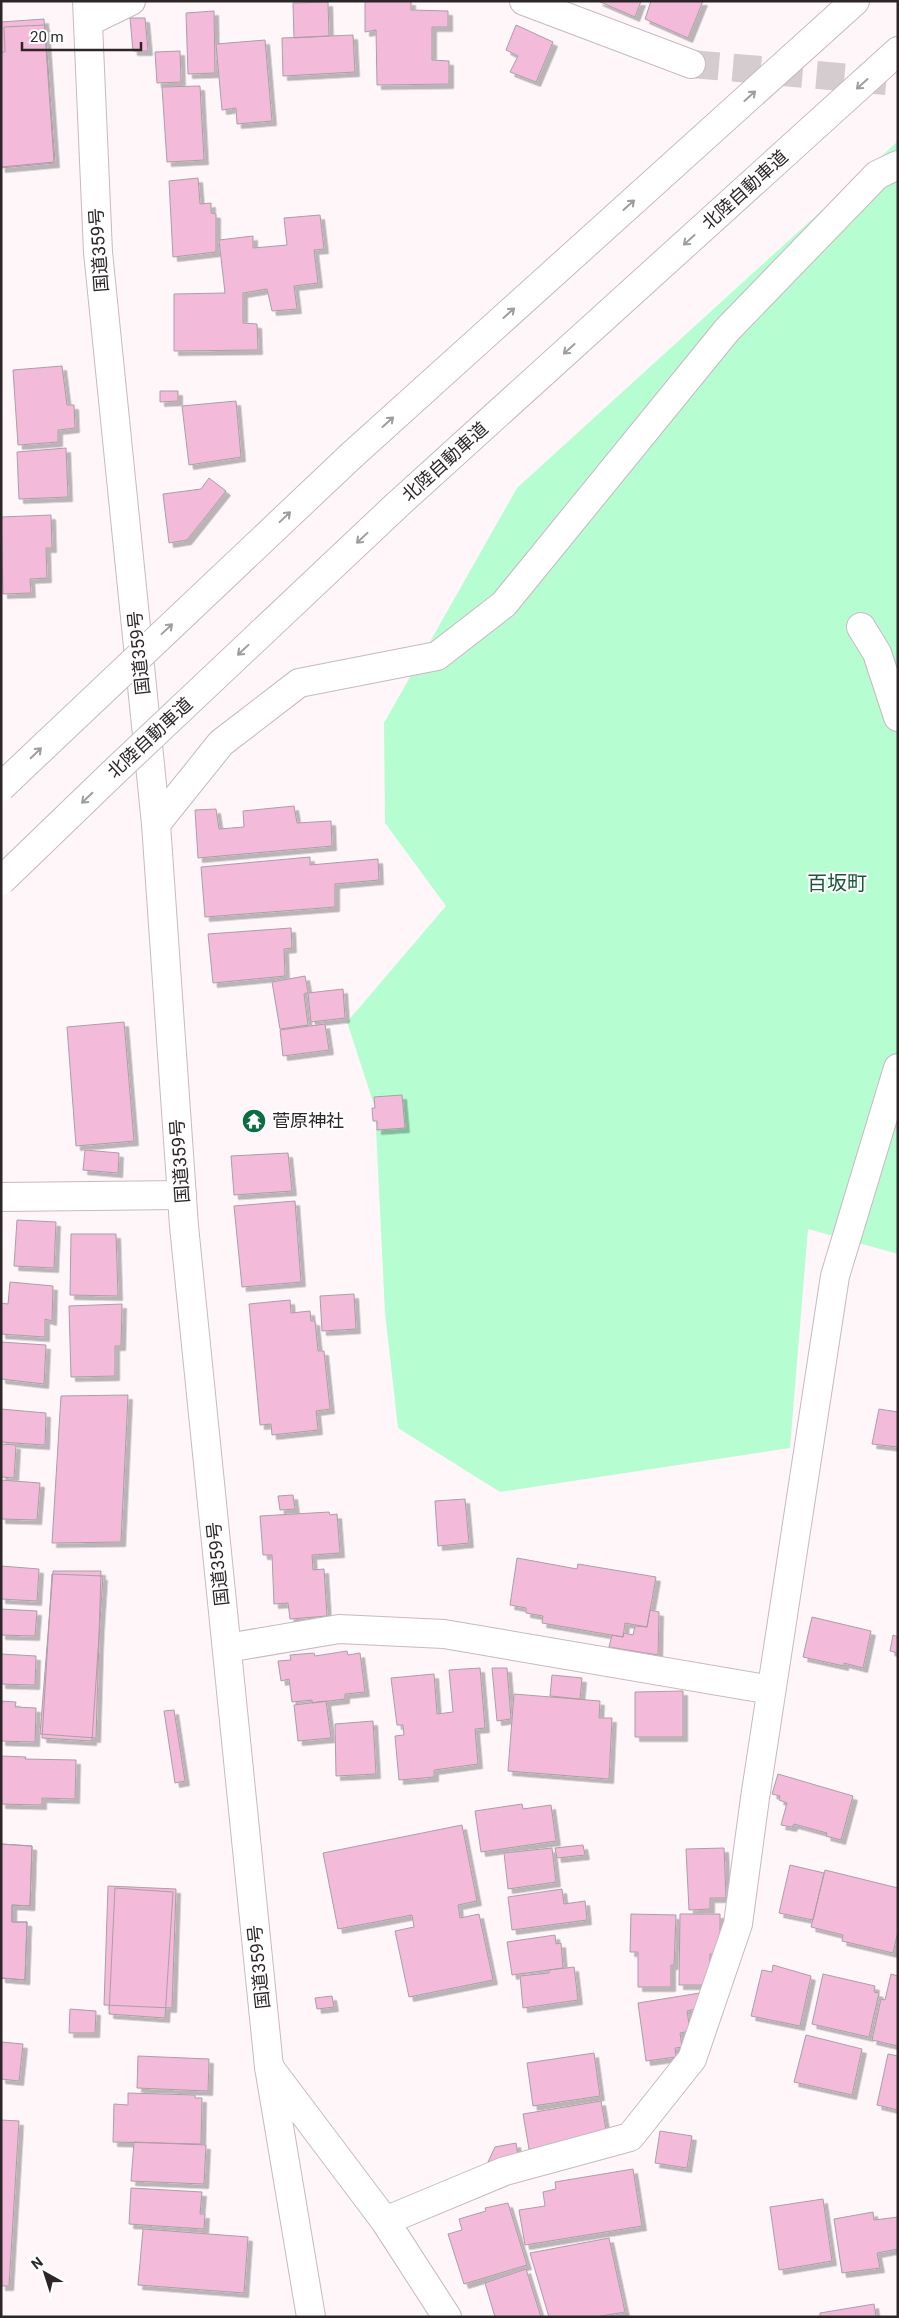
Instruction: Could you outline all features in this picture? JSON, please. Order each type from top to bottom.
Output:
[{"type":"main road","points":[[87,12],[130,1]]},
{"type":"main road","points":[[524,1],[691,64]]},
{"type":"main road","points":[[1,787],[352,455],[855,1]]},
{"type":"main road","name":"国道359号","points":[[87,12],[98,252],[156,824],[182,1195],[226,1648],[269,2067],[311,2317]]},
{"type":"main road","name":"北陸自動車道","points":[[1,882],[115,771],[397,505],[898,51]]},
{"type":"main road","points":[[156,824],[221,743],[299,683],[437,656],[504,604],[726,330],[876,175],[898,165]]},
{"type":"main road","points":[[861,627],[877,653],[898,717]]},
{"type":"main road","points":[[385,2221],[506,2171],[630,2137],[692,2059],[738,1924],[771,1690],[835,1276],[898,1068]]},
{"type":"main road","points":[[1,1198],[182,1195]]},
{"type":"main road","points":[[226,1648],[339,1629],[444,1634],[771,1690]]},
{"type":"main road","points":[[269,2067],[385,2221],[447,2317]]},
{"type":"green space","points":[[898,141],[898,1254],[808,1229],[790,1448],[500,1492],[398,1428],[385,1313],[375,1108],[347,1022],[446,906],[385,823],[384,723],[517,488]]},
{"type":"building","points":[[365,1],[411,1],[411,10],[448,11],[448,27],[432,27],[432,60],[449,61],[449,84],[377,85],[376,30],[365,32]]},
{"type":"building","points":[[598,1],[641,1],[635,17]]},
{"type":"building","points":[[651,1],[703,1],[688,38],[645,19]]},
{"type":"building","points":[[328,2],[329,36],[294,38],[293,3]]},
{"type":"building","points":[[214,11],[215,73],[188,74],[186,13]]},
{"type":"building","points":[[130,18],[145,18],[148,51],[133,51]]},
{"type":"building","points":[[44,19],[54,162],[1,167],[1,22]]},
{"type":"building","points":[[45,25],[55,163],[1,168],[1,52],[5,52],[4,27]]},
{"type":"building","points":[[516,25],[553,42],[536,82],[510,72],[518,56],[506,50]]},
{"type":"building","points":[[353,35],[355,72],[283,76],[282,38]]},
{"type":"building","points":[[265,40],[272,121],[237,124],[236,108],[222,110],[216,44]]},
{"type":"building","points":[[180,51],[181,82],[157,83],[155,52]]},
{"type":"building","points":[[200,86],[204,160],[167,162],[162,87]]},
{"type":"building","points":[[198,178],[200,204],[211,203],[211,213],[216,214],[216,252],[173,257],[169,181]]},
{"type":"building","points":[[320,215],[324,249],[314,250],[318,283],[294,286],[297,309],[272,311],[267,289],[243,293],[243,323],[257,324],[258,350],[174,351],[174,294],[225,293],[219,240],[253,236],[253,248],[287,245],[284,218]]},
{"type":"building","points":[[62,366],[67,405],[74,405],[75,428],[58,430],[58,442],[18,445],[13,370]]},
{"type":"building","points":[[160,391],[178,391],[178,401],[160,402]]},
{"type":"building","points":[[236,401],[241,457],[189,465],[182,406]]},
{"type":"building","points":[[66,448],[68,497],[19,499],[17,452]]},
{"type":"building","points":[[209,478],[226,491],[187,540],[169,543],[163,494],[201,489]]},
{"type":"building","points":[[51,515],[52,548],[46,548],[47,578],[30,579],[31,593],[3,594],[1,517]]},
{"type":"building","points":[[294,806],[297,823],[331,821],[332,846],[198,858],[195,810],[216,809],[219,829],[244,827],[243,811]]},
{"type":"building","points":[[310,857],[310,865],[378,859],[379,880],[335,884],[335,907],[205,917],[201,867]]},
{"type":"building","points":[[291,928],[292,948],[284,949],[285,976],[213,983],[208,934]]},
{"type":"building","points":[[305,976],[308,992],[304,994],[308,1025],[280,1029],[272,982]]},
{"type":"building","points":[[343,989],[345,1018],[311,1022],[308,993]]},
{"type":"building","points":[[124,1022],[134,1141],[76,1146],[67,1027]]},
{"type":"building","points":[[325,1024],[329,1050],[283,1056],[280,1030]]},
{"type":"building","points":[[402,1095],[405,1128],[377,1130],[377,1121],[373,1121],[372,1108],[375,1108],[374,1097]]},
{"type":"building","points":[[85,1150],[119,1153],[118,1173],[83,1170]]},
{"type":"building","points":[[288,1153],[292,1191],[234,1195],[231,1156]]},
{"type":"building","points":[[295,1201],[301,1282],[242,1287],[234,1206]]},
{"type":"building","points":[[17,1220],[56,1222],[54,1268],[14,1266]]},
{"type":"building","points":[[71,1234],[116,1234],[118,1296],[70,1295]]},
{"type":"building","points":[[10,1282],[53,1286],[52,1321],[45,1319],[45,1337],[1,1334],[1,1303],[8,1304]]},
{"type":"building","points":[[354,1294],[356,1329],[322,1331],[320,1296]]},
{"type":"building","points":[[290,1300],[291,1313],[310,1311],[311,1321],[315,1321],[318,1351],[324,1351],[330,1409],[316,1411],[318,1430],[272,1435],[271,1424],[260,1425],[249,1304]]},
{"type":"building","points":[[122,1304],[121,1346],[115,1346],[115,1376],[71,1377],[69,1306]]},
{"type":"building","points":[[1,1342],[46,1345],[44,1384],[1,1379]]},
{"type":"building","points":[[128,1395],[121,1542],[52,1543],[61,1396]]},
{"type":"building","points":[[1,1409],[46,1413],[45,1445],[1,1442]]},
{"type":"building","points":[[879,1409],[898,1412],[898,1447],[872,1444]]},
{"type":"building","points":[[1,1444],[16,1445],[14,1478],[1,1477]]},
{"type":"building","points":[[1,1480],[40,1483],[37,1520],[1,1519]]},
{"type":"building","points":[[293,1495],[295,1509],[280,1510],[278,1496]]},
{"type":"building","points":[[465,1499],[469,1543],[438,1546],[435,1501]]},
{"type":"building","points":[[329,1512],[330,1515],[337,1514],[340,1553],[312,1555],[313,1570],[324,1569],[327,1616],[290,1619],[288,1603],[274,1604],[272,1555],[263,1555],[260,1516]]},
{"type":"building","points":[[517,1558],[577,1569],[578,1564],[656,1577],[647,1627],[625,1623],[623,1637],[542,1623],[543,1616],[526,1613],[526,1608],[510,1605]]},
{"type":"building","points":[[1,1566],[39,1569],[37,1601],[1,1599]]},
{"type":"building","points":[[53,1571],[101,1571],[96,1738],[40,1734]]},
{"type":"building","points":[[52,1574],[103,1576],[92,1741],[42,1738]]},
{"type":"building","points":[[1,1609],[37,1611],[35,1636],[1,1635]]},
{"type":"building","points":[[650,1610],[659,1612],[658,1655],[609,1647],[612,1635],[623,1637],[624,1633],[633,1635],[635,1626],[647,1627]]},
{"type":"building","points":[[812,1617],[871,1631],[863,1668],[803,1657]]},
{"type":"building","points":[[893,1635],[898,1637],[898,1653],[890,1651]]},
{"type":"building","points":[[347,1651],[348,1655],[360,1653],[365,1692],[345,1694],[345,1699],[312,1703],[312,1700],[292,1702],[289,1679],[281,1681],[278,1661],[291,1660],[290,1655],[314,1653],[315,1656]]},
{"type":"building","points":[[1,1654],[36,1656],[35,1685],[1,1684]]},
{"type":"building","points":[[480,1668],[485,1728],[475,1729],[478,1764],[434,1770],[434,1777],[399,1780],[395,1736],[404,1735],[403,1725],[397,1725],[391,1678],[434,1674],[437,1714],[453,1712],[449,1670]]},
{"type":"building","points":[[492,1668],[507,1668],[511,1719],[497,1721]]},
{"type":"building","points":[[552,1675],[582,1678],[580,1699],[550,1696]]},
{"type":"building","points":[[683,1691],[683,1737],[635,1737],[635,1692]]},
{"type":"building","points":[[514,1694],[600,1701],[599,1718],[612,1718],[609,1779],[508,1771]]},
{"type":"building","points":[[1,1701],[16,1702],[15,1707],[36,1708],[35,1742],[1,1741]]},
{"type":"building","points":[[326,1701],[331,1738],[298,1741],[294,1705]]},
{"type":"building","points":[[174,1710],[185,1781],[175,1783],[164,1711]]},
{"type":"building","points":[[373,1721],[376,1774],[336,1776],[335,1724]]},
{"type":"building","points":[[1,1756],[26,1757],[25,1759],[76,1760],[75,1799],[42,1798],[42,1805],[1,1804]]},
{"type":"building","points":[[778,1774],[853,1796],[841,1840],[826,1836],[827,1833],[794,1824],[792,1827],[781,1825],[787,1803],[779,1800],[780,1796],[772,1794]]},
{"type":"building","points":[[522,1804],[523,1809],[551,1805],[556,1841],[481,1852],[475,1811]]},
{"type":"building","points":[[462,1825],[477,1901],[458,1905],[460,1918],[479,1914],[493,1980],[409,1997],[395,1931],[414,1927],[412,1915],[338,1929],[323,1853]]},
{"type":"building","points":[[1,1844],[32,1846],[30,1906],[12,1905],[12,1922],[27,1922],[25,1980],[1,1978]]},
{"type":"building","points":[[1,1844],[32,1846],[30,1906],[12,1905],[12,1922],[27,1922],[25,1980],[1,1978]]},
{"type":"building","points":[[583,1845],[585,1855],[557,1858],[555,1848]]},
{"type":"building","points":[[552,1848],[556,1882],[508,1889],[504,1853]]},
{"type":"building","points":[[724,1848],[726,1898],[710,1898],[710,1909],[689,1910],[686,1849]]},
{"type":"building","points":[[790,1865],[824,1873],[813,1920],[779,1913]]},
{"type":"building","points":[[825,1870],[898,1888],[898,1931],[893,1953],[842,1941],[843,1935],[811,1927]]},
{"type":"building","points":[[108,1886],[176,1889],[172,2008],[104,2005]]},
{"type":"building","points":[[115,1888],[173,1892],[165,2018],[109,2014]]},
{"type":"building","points":[[562,1889],[564,1904],[585,1901],[587,1920],[512,1930],[508,1897]]},
{"type":"building","points":[[631,1914],[676,1915],[674,1965],[671,1965],[671,1987],[638,1987],[638,1952],[630,1952]]},
{"type":"building","points":[[680,1914],[720,1914],[720,1954],[710,1954],[709,1985],[679,1985]]},
{"type":"building","points":[[555,1935],[556,1944],[561,1943],[563,1968],[512,1975],[507,1942]]},
{"type":"building","points":[[773,1965],[811,1976],[800,2026],[751,2016],[762,1970],[772,1972]]},
{"type":"building","points":[[574,1967],[578,2000],[523,2008],[520,1976],[549,1973],[549,1970]]},
{"type":"building","points":[[823,1974],[875,1986],[874,1992],[879,1993],[869,2037],[812,2024]]},
{"type":"building","points":[[891,1974],[898,1976],[898,2046],[872,2040],[881,1999],[885,2000]]},
{"type":"building","points":[[706,1992],[700,2008],[687,2011],[690,2031],[680,2033],[682,2047],[675,2048],[676,2057],[646,2061],[638,2003]]},
{"type":"building","points":[[332,1996],[334,2007],[317,2009],[315,1998]]},
{"type":"building","points":[[70,2009],[96,2011],[95,2033],[69,2033]]},
{"type":"building","points":[[806,2035],[862,2049],[852,2095],[794,2082]]},
{"type":"building","points":[[1,2042],[23,2044],[19,2081],[1,2079]]},
{"type":"building","points":[[594,2053],[600,2096],[533,2106],[527,2063]]},
{"type":"building","points":[[888,2054],[898,2056],[898,2110],[877,2105]]},
{"type":"building","points":[[138,2056],[209,2059],[208,2091],[137,2088]]},
{"type":"building","points":[[128,2093],[195,2095],[195,2098],[202,2098],[201,2144],[113,2142],[114,2104],[128,2105]]},
{"type":"building","points":[[601,2101],[607,2136],[538,2152],[537,2148],[529,2149],[523,2114]]},
{"type":"building","points":[[1,2120],[19,2121],[9,2286],[1,2286]]},
{"type":"building","points":[[660,2131],[692,2136],[687,2168],[655,2163]]},
{"type":"building","points":[[134,2142],[206,2145],[204,2184],[131,2181]]},
{"type":"building","points":[[516,2143],[518,2156],[488,2162],[495,2147]]},
{"type":"building","points":[[633,2169],[642,2226],[525,2245],[519,2210],[545,2206],[543,2192],[556,2189],[555,2182]]},
{"type":"building","points":[[131,2188],[202,2192],[200,2214],[205,2214],[204,2229],[129,2224]]},
{"type":"building","points":[[823,2199],[832,2261],[779,2270],[770,2207]]},
{"type":"building","points":[[508,2203],[527,2265],[464,2284],[448,2234],[462,2230],[459,2219],[486,2211],[485,2208]]},
{"type":"building","points":[[873,2212],[874,2220],[898,2217],[898,2249],[877,2253],[880,2268],[842,2273],[834,2219]]},
{"type":"building","points":[[143,2229],[248,2237],[244,2293],[138,2285]]},
{"type":"building","points":[[609,2238],[625,2312],[595,2317],[549,2317],[530,2253]]},
{"type":"building","points":[[526,2269],[541,2317],[495,2317],[485,2283]]},
{"type":"building","points":[[874,2304],[876,2317],[820,2317],[820,2313]]},
{"type":"tunnel","points":[[691,64],[898,82]]},
{"type":"place","name":"菅原神社","points":[[254,1121]]},
{"type":"district","name":"百坂町","points":[[837,883]]}]
